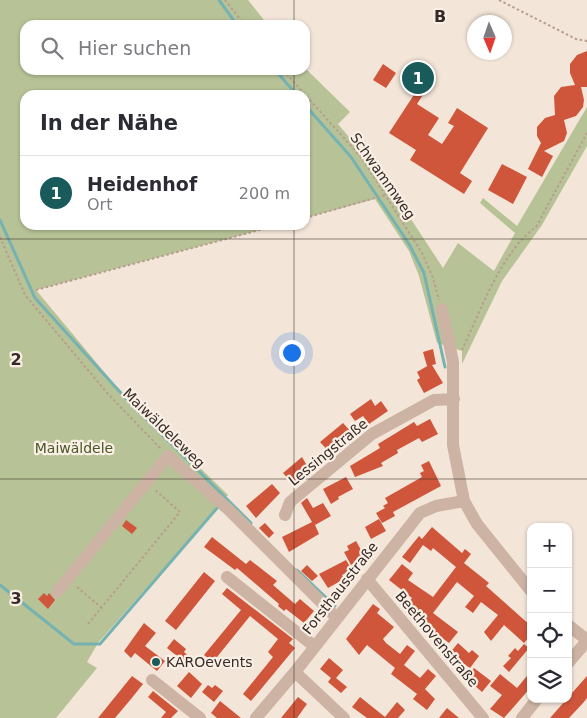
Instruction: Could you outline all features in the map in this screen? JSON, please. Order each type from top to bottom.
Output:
[{"type":"street","points":[[442,309],[453,362],[453,445],[464,500],[477,524],[527,586]]},
{"type":"street","name":"Lessingstraße","points":[[285,515],[290,502],[372,434],[434,400],[454,399]]},
{"type":"street","points":[[57,592],[168,456]]},
{"type":"street","name":"Maiwäldeleweg","points":[[168,456],[229,510],[337,618]]},
{"type":"street","name":"Forsthausstraße","points":[[256,718],[295,672],[420,513],[436,506],[464,500]]},
{"type":"street","points":[[227,576],[314,646]]},
{"type":"street","name":"Beethovenstraße","points":[[367,579],[483,718]]},
{"type":"street","points":[[572,628],[587,640],[572,658]]},
{"type":"street","points":[[295,672],[344,718]]},
{"type":"street","points":[[152,680],[200,718]]},
{"type":"street","points":[[522,718],[535,703]]},
{"type":"path","points":[[225,0],[241,20]]},
{"type":"path","points":[[499,0],[576,39],[587,41]]},
{"type":"path","name":"Schwammweg","points":[[287,75],[301,90]]},
{"type":"path","name":"Schwammweg","points":[[310,100],[361,157],[384,196],[422,253],[433,278],[442,309]]},
{"type":"path","points":[[462,351],[512,252],[526,234],[536,227],[587,133]]},
{"type":"path","points":[[310,217],[384,196]]},
{"type":"path","points":[[36,290],[259,230]]},
{"type":"path","name":"Maiwäldeleweg","points":[[0,237],[25,295],[108,394],[168,456]]},
{"type":"path","points":[[88,624],[180,512],[146,482]]},
{"type":"path","points":[[67,579],[102,608]]},
{"type":"green space","name":"Maiwäldele","points":[[0,0],[248,0],[264,20],[20,20],[20,75],[310,75],[310,73],[350,112],[338,124],[386,181],[443,268],[458,243],[494,271],[515,233],[480,203],[483,198],[517,226],[587,107],[587,146],[542,225],[502,281],[462,364],[462,351],[437,343],[419,276],[409,251],[375,199],[310,217],[310,90],[20,90],[20,230],[259,230],[36,290],[115,385],[228,495],[98,643],[87,662],[97,668],[56,718],[0,718]]},
{"type":"building","points":[[587,51],[587,87],[581,87],[584,100],[583,107],[576,116],[564,120],[567,133],[564,141],[544,151],[553,156],[542,177],[528,169],[541,143],[537,136],[537,127],[545,118],[555,115],[554,96],[561,87],[575,85],[570,73],[570,64],[577,55]]},
{"type":"building","points":[[383,64],[396,73],[386,88],[373,80]]},
{"type":"building","points":[[412,65],[433,79],[417,104],[439,118],[428,135],[442,144],[454,126],[448,123],[457,108],[488,128],[460,173],[472,181],[464,194],[410,160],[416,150],[389,133],[419,87],[404,77]]},
{"type":"building","points":[[502,164],[527,177],[513,204],[488,190]]},
{"type":"building","points":[[433,349],[436,364],[432,365],[443,383],[424,393],[417,380],[420,378],[417,372],[429,365],[427,366],[423,352]]},
{"type":"building","points":[[371,399],[375,406],[381,401],[388,411],[369,424],[363,416],[355,421],[350,414]]},
{"type":"building","points":[[430,419],[438,434],[422,442],[419,438],[397,450],[398,453],[381,463],[383,466],[355,477],[350,466],[380,448],[378,444],[414,422],[417,426]]},
{"type":"building","points":[[343,423],[354,435],[330,453],[320,442]]},
{"type":"building","points":[[302,457],[310,471],[294,485],[283,473]]},
{"type":"building","points":[[429,461],[441,486],[393,512],[395,516],[382,523],[376,513],[385,508],[383,506],[388,503],[385,498],[422,477],[420,473],[424,471],[421,465]]},
{"type":"building","points":[[346,477],[353,489],[338,497],[339,499],[331,504],[323,489]]},
{"type":"building","points":[[272,484],[280,493],[256,518],[246,506]]},
{"type":"building","points":[[307,498],[313,508],[323,503],[331,516],[315,525],[319,534],[289,552],[282,537],[312,522],[301,503]]},
{"type":"building","points":[[379,519],[386,531],[371,539],[365,527]]},
{"type":"building","points":[[126,520],[137,528],[132,534],[122,526]]},
{"type":"building","points":[[265,523],[274,533],[269,538],[259,528]]},
{"type":"building","points":[[432,527],[462,553],[465,549],[471,554],[464,563],[489,583],[486,586],[527,622],[527,640],[524,643],[504,625],[491,641],[484,632],[498,615],[481,602],[473,613],[465,607],[474,596],[457,582],[433,613],[458,632],[449,643],[429,628],[431,625],[406,606],[412,598],[389,580],[402,564],[413,573],[408,580],[433,597],[456,567],[433,548],[431,551],[423,545],[410,563],[402,557],[419,536],[422,539]]},
{"type":"building","points":[[212,537],[246,564],[250,560],[277,581],[273,585],[295,604],[300,599],[314,611],[304,623],[286,609],[284,611],[278,606],[279,604],[237,568],[235,570],[204,547]]},
{"type":"building","points":[[356,541],[365,557],[351,565],[344,552],[349,550],[347,546]]},
{"type":"building","points":[[346,560],[352,570],[342,575],[344,579],[328,588],[319,574]]},
{"type":"building","points":[[307,565],[318,576],[312,581],[301,571]]},
{"type":"building","points":[[204,572],[215,581],[176,630],[165,621]]},
{"type":"building","points":[[227,588],[293,639],[289,643],[295,648],[251,701],[243,694],[273,657],[268,652],[278,639],[250,616],[213,662],[204,655],[241,610],[222,594]]},
{"type":"building","points":[[44,593],[47,596],[49,593],[55,600],[48,609],[38,599]]},
{"type":"building","points":[[373,604],[380,609],[377,613],[394,627],[383,639],[386,643],[400,654],[407,645],[415,651],[404,665],[420,678],[428,669],[436,676],[425,689],[435,699],[427,710],[413,699],[417,694],[391,674],[395,668],[367,645],[359,655],[346,639]]},
{"type":"building","points":[[144,623],[156,633],[145,646],[165,661],[157,671],[135,653],[131,658],[124,651]]},
{"type":"building","points":[[174,639],[186,649],[184,652],[192,659],[188,665],[167,648]]},
{"type":"building","points":[[458,643],[469,653],[472,650],[479,656],[470,668],[449,654]]},
{"type":"building","points":[[524,644],[527,646],[527,650],[509,672],[503,666],[511,658],[508,656],[515,648],[518,651]]},
{"type":"building","points":[[329,658],[343,670],[336,678],[347,687],[341,693],[328,682],[331,678],[320,669]]},
{"type":"building","points":[[474,668],[491,681],[482,692],[466,678]]},
{"type":"building","points":[[189,672],[202,684],[191,698],[177,686]]},
{"type":"building","points":[[500,674],[517,688],[527,676],[527,692],[504,718],[490,709],[502,695],[490,686]]},
{"type":"building","points":[[132,676],[143,684],[131,699],[115,718],[98,718]]},
{"type":"building","points":[[587,676],[587,698],[583,703],[569,718],[550,718],[563,703],[572,703],[572,693]]},
{"type":"building","points":[[208,685],[212,688],[215,685],[223,691],[214,702],[202,692]]},
{"type":"building","points":[[153,691],[178,711],[171,718],[161,718],[166,712],[148,697]]},
{"type":"building","points":[[298,697],[307,704],[297,718],[281,718]]},
{"type":"building","points":[[360,697],[385,717],[397,702],[405,710],[398,718],[367,718],[352,707]]},
{"type":"building","points":[[220,701],[241,718],[217,718],[211,713]]},
{"type":"building","points":[[447,708],[459,718],[439,718]]},
{"type":"waterway","points":[[219,0],[233,20]]},
{"type":"waterway","points":[[279,75],[293,90]]},
{"type":"waterway","points":[[310,111],[351,157],[409,244],[424,273],[445,367]]},
{"type":"waterway","points":[[0,220],[35,298],[129,402],[251,523]]},
{"type":"waterway","points":[[0,585],[74,644],[100,644],[218,507]]},
{"type":"waterway","points":[[297,570],[335,606]]},
{"type":"place","name":"Heidenhof","points":[[418,78]]},
{"type":"place","name":"KAROevents","points":[[156,662]]}]
